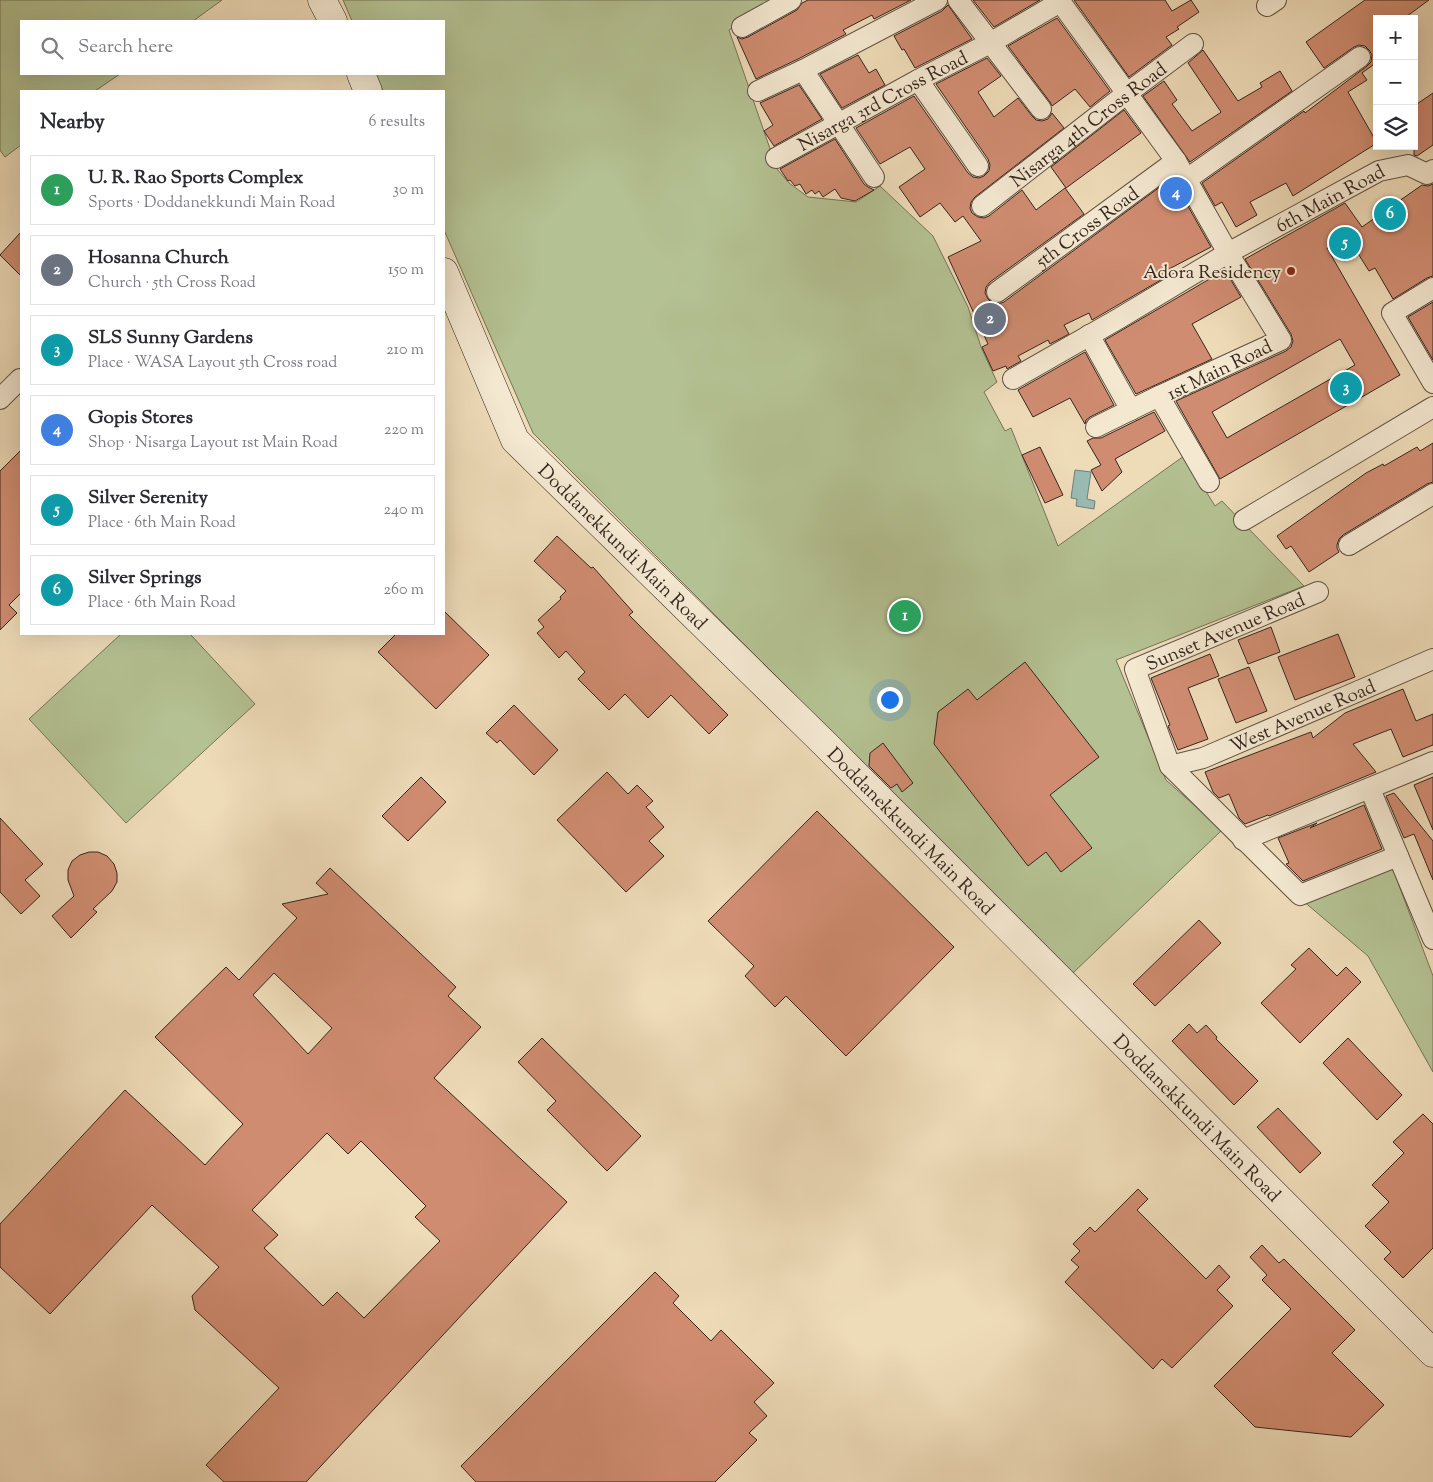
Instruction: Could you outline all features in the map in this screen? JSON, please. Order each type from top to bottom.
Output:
[{"type":"street","points":[[322,0],[332,20]]},
{"type":"street","points":[[742,26],[791,0]]},
{"type":"street","points":[[758,91],[803,70],[937,0]]},
{"type":"street","name":"Nisarga 3rd Cross Road","points":[[958,0],[1041,109]]},
{"type":"street","points":[[1013,379],[1228,253],[1176,161],[1060,1]]},
{"type":"street","name":"Nisarga 3rd Cross Road","points":[[776,158],[990,43],[1060,1]]},
{"type":"street","name":"Nisarga 4th Cross Road","points":[[982,206],[1126,94],[1194,44]]},
{"type":"street","points":[[1187,179],[1360,57]]},
{"type":"street","points":[[803,70],[874,177]]},
{"type":"street","points":[[361,75],[368,90]]},
{"type":"street","points":[[918,80],[978,166]]},
{"type":"street","name":"5th Cross Road","points":[[997,292],[1176,161]]},
{"type":"street","name":"6th Main Road","points":[[1228,253],[1379,171],[1408,165],[1427,174],[1433,170]]},
{"type":"street","name":"1st Main Road","points":[[1209,482],[1159,396],[1280,340],[1228,253]]},
{"type":"street","name":"Doddanekkundi Main Road","points":[[445,274],[515,440],[820,740],[1433,1353]]},
{"type":"street","points":[[1433,288],[1392,313],[1433,383]]},
{"type":"street","points":[[1089,335],[1131,410]]},
{"type":"street","points":[[0,399],[20,379]]},
{"type":"street","points":[[1096,427],[1159,396]]},
{"type":"street","points":[[1244,520],[1433,407]]},
{"type":"street","points":[[1349,545],[1433,494]]},
{"type":"street","name":"Sunset Avenue Road","points":[[1318,592],[1135,669],[1170,766],[1300,895],[1398,856]]},
{"type":"street","name":"West Avenue Road","points":[[1170,766],[1202,758],[1433,659]]},
{"type":"street","points":[[1243,840],[1433,762]]},
{"type":"street","points":[[1370,789],[1433,939]]},
{"type":"green space","points":[[0,0],[222,0],[194,20],[20,20],[20,75],[119,75],[96,90],[20,90],[20,146],[5,157],[0,150]]},
{"type":"green space","points":[[343,0],[776,0],[729,30],[777,169],[789,183],[808,197],[856,202],[880,186],[933,236],[968,307],[981,347],[997,382],[984,392],[1005,431],[1011,428],[1058,546],[1184,456],[1215,506],[1222,501],[1304,586],[1116,660],[1166,780],[1222,830],[1073,973],[533,433],[445,232],[445,90],[383,90],[375,75],[445,75],[445,20],[352,20]]},
{"type":"green space","points":[[120,635],[191,635],[255,704],[126,823],[29,719]]},
{"type":"green space","points":[[1391,864],[1433,976],[1433,1072],[1368,956],[1302,900]]},
{"type":"water","points":[[1075,470],[1091,472],[1087,499],[1095,501],[1094,509],[1076,506],[1077,499],[1071,498]]},
{"type":"building","points":[[808,0],[911,0],[874,19],[872,15],[843,30],[846,34],[756,79],[737,37],[742,39],[748,37],[797,10],[802,3]]},
{"type":"building","points":[[973,0],[1040,0],[994,27]]},
{"type":"building","points":[[1074,0],[1165,0],[1172,11],[1191,0],[1199,12],[1166,37],[1172,45],[1129,77]]},
{"type":"building","points":[[1365,0],[1429,0],[1408,15],[1373,15],[1373,65],[1362,73],[1367,80],[1348,92],[1373,136],[1373,146],[1293,196],[1286,183],[1250,202],[1257,215],[1236,227],[1222,202],[1215,206],[1202,183],[1304,111],[1305,113],[1371,62],[1372,55],[1369,50],[1365,46],[1359,45],[1324,68],[1306,42]]},
{"type":"building","points":[[948,5],[972,39],[915,68],[894,36],[942,11]]},
{"type":"building","points":[[1057,18],[1110,91],[1090,107],[1075,89],[1052,106],[1008,46]]},
{"type":"building","points":[[1203,50],[1238,101],[1262,87],[1260,83],[1280,71],[1292,91],[1190,162],[1143,96],[1164,81],[1177,100],[1172,104],[1192,131],[1220,113],[1188,63]]},
{"type":"building","points":[[858,55],[869,73],[876,69],[885,85],[842,108],[820,74]]},
{"type":"building","points":[[987,58],[1001,76],[978,92],[994,117],[1018,98],[1036,120],[1048,119],[1052,113],[1064,128],[975,197],[971,202],[970,208],[972,213],[978,217],[984,218],[989,216],[1022,190],[1036,210],[1065,188],[1084,214],[990,282],[986,287],[985,293],[992,303],[1004,302],[1172,178],[1211,247],[1169,269],[1164,273],[1166,277],[1092,320],[1089,313],[1064,325],[1069,334],[1050,344],[1048,340],[1018,356],[1021,361],[1007,369],[1006,366],[993,371],[982,347],[988,344],[948,257],[981,241],[963,216],[955,222],[940,203],[920,217],[899,187],[925,169],[910,147],[880,164],[856,128],[914,96],[968,173],[973,177],[979,178],[984,176],[989,171],[988,159],[936,84]]},
{"type":"building","points":[[799,85],[822,119],[774,146],[764,131],[773,125],[760,103]]},
{"type":"building","points":[[1433,93],[1433,145],[1417,156],[1414,155],[1414,150],[1418,150],[1418,103]]},
{"type":"building","points":[[1124,110],[1141,133],[1066,188],[1051,167]]},
{"type":"building","points":[[835,139],[864,184],[874,190],[855,201],[841,198],[835,189],[823,197],[819,191],[815,194],[812,190],[806,194],[800,184],[795,186],[790,180],[788,181],[780,169]]},
{"type":"building","points":[[1433,184],[1433,276],[1393,299],[1375,268],[1369,271],[1347,236],[1327,248],[1400,375],[1220,479],[1176,401],[1286,351],[1291,347],[1293,341],[1291,334],[1245,259],[1345,203],[1362,227],[1422,185],[1428,186]],"holes":[[[1340,339],[1355,365],[1227,438],[1212,412]]]},
{"type":"building","points":[[20,233],[20,275],[0,255]]},
{"type":"building","points":[[1225,270],[1241,297],[1192,324],[1212,359],[1136,394],[1105,340]]},
{"type":"building","points":[[1433,302],[1433,360],[1408,317]]},
{"type":"building","points":[[1085,352],[1114,405],[1090,417],[1086,420],[1085,424],[1070,398],[1033,417],[1018,390]]},
{"type":"building","points":[[1154,412],[1165,431],[1115,459],[1122,472],[1102,491],[1091,470],[1101,465],[1087,441],[1093,438],[1101,438]]},
{"type":"building","points":[[1433,443],[1433,482],[1343,535],[1337,545],[1339,552],[1309,572],[1291,546],[1286,549],[1277,536],[1366,473],[1383,464],[1384,466],[1417,447],[1420,451]]},
{"type":"building","points":[[1040,447],[1063,495],[1045,503],[1022,455]]},
{"type":"building","points":[[20,451],[20,594],[9,605],[17,613],[0,630],[0,471]]},
{"type":"building","points":[[557,536],[591,568],[593,567],[633,612],[629,615],[728,715],[709,734],[671,695],[648,718],[625,694],[609,710],[578,679],[585,672],[566,651],[559,658],[537,633],[544,627],[538,620],[561,599],[560,597],[566,591],[534,561]]},
{"type":"building","points":[[445,612],[489,655],[436,709],[378,652],[395,635],[445,635]]},
{"type":"building","points":[[1271,627],[1280,652],[1248,664],[1238,640]]},
{"type":"building","points":[[1338,634],[1355,677],[1295,700],[1278,657]]},
{"type":"building","points":[[1210,654],[1219,676],[1188,688],[1208,739],[1178,750],[1151,678]]},
{"type":"building","points":[[1025,662],[1099,757],[1050,795],[1092,848],[1061,872],[1046,852],[1028,866],[934,744],[938,712],[968,689],[977,700]]},
{"type":"building","points":[[1249,667],[1267,711],[1236,723],[1218,679]]},
{"type":"building","points":[[1403,689],[1416,721],[1433,714],[1433,745],[1403,757],[1391,729],[1353,744],[1376,772],[1245,824],[1239,818],[1229,794],[1219,798],[1213,792],[1205,772],[1311,732],[1313,738],[1345,713]]},
{"type":"building","points":[[514,705],[558,750],[534,775],[500,740],[497,743],[486,733]]},
{"type":"building","points":[[883,743],[913,783],[902,792],[897,784],[891,788],[869,766],[870,753]]},
{"type":"building","points":[[607,772],[628,794],[637,785],[653,801],[646,807],[664,827],[649,841],[664,856],[626,892],[557,820]]},
{"type":"building","points":[[421,777],[446,802],[408,841],[382,816]]},
{"type":"building","points":[[1433,777],[1433,830],[1414,785]]},
{"type":"building","points":[[1394,793],[1433,841],[1433,880],[1414,834],[1404,838],[1386,796]]},
{"type":"building","points":[[1364,805],[1382,849],[1303,881],[1286,864],[1289,863],[1278,838],[1317,823],[1310,828]]},
{"type":"building","points":[[817,811],[954,947],[846,1056],[786,996],[775,1007],[745,976],[754,966],[708,921]]},
{"type":"building","points":[[0,818],[43,864],[25,880],[40,896],[21,914],[0,892]]},
{"type":"building","points":[[98,852],[107,856],[114,864],[117,882],[112,891],[93,909],[97,912],[71,938],[52,916],[74,896],[68,880],[68,870],[72,861],[80,855]]},
{"type":"building","points":[[330,868],[456,987],[448,996],[481,1027],[434,1078],[567,1202],[306,1482],[224,1482],[206,1465],[279,1388],[195,1310],[192,1296],[219,1267],[152,1205],[50,1314],[0,1267],[0,1224],[125,1090],[205,1165],[243,1124],[155,1037],[226,967],[239,980],[297,918],[282,904],[328,894],[316,883]],"holes":[[[274,973],[332,1028],[308,1054],[253,995]],[[327,1133],[348,1154],[361,1141],[426,1206],[415,1217],[440,1241],[364,1318],[337,1292],[323,1306],[264,1248],[278,1235],[252,1210]]]},
{"type":"building","points":[[1199,920],[1221,943],[1155,1006],[1133,984]]},
{"type":"building","points":[[1309,948],[1337,976],[1346,967],[1361,982],[1300,1043],[1261,1003],[1296,969],[1291,965]]},
{"type":"building","points":[[1189,1024],[1197,1033],[1206,1025],[1217,1037],[1216,1039],[1258,1081],[1234,1105],[1172,1041]]},
{"type":"building","points":[[542,1038],[641,1136],[607,1171],[547,1110],[556,1101],[518,1062]]},
{"type":"building","points":[[1348,1038],[1402,1095],[1377,1120],[1323,1063]]},
{"type":"building","points":[[1278,1108],[1321,1153],[1300,1173],[1257,1127]]},
{"type":"building","points":[[1423,1114],[1433,1124],[1433,1248],[1403,1278],[1384,1259],[1391,1252],[1365,1226],[1389,1202],[1372,1185],[1404,1153],[1393,1142]]},
{"type":"building","points":[[1138,1189],[1148,1199],[1137,1210],[1206,1279],[1219,1265],[1230,1277],[1217,1290],[1233,1306],[1172,1368],[1162,1359],[1153,1369],[1065,1282],[1079,1267],[1071,1260],[1080,1251],[1073,1244],[1090,1227],[1095,1232]]},
{"type":"building","points":[[1262,1245],[1279,1263],[1284,1259],[1355,1330],[1332,1353],[1384,1405],[1351,1437],[1255,1427],[1214,1386],[1291,1309],[1262,1280],[1267,1275],[1250,1257]]},
{"type":"building","points":[[655,1272],[679,1296],[673,1303],[711,1341],[721,1330],[774,1383],[754,1402],[767,1416],[749,1433],[757,1440],[715,1482],[476,1482],[461,1466]]},
{"type":"place","name":"Gopis Stores","points":[[1176,193]]},
{"type":"place","name":"Silver Springs","points":[[1390,214]]},
{"type":"place","name":"Silver Serenity","points":[[1345,243]]},
{"type":"place","name":"Adora Residency","points":[[1291,271]]},
{"type":"place","name":"Hosanna Church","points":[[990,319]]},
{"type":"place","name":"SLS Sunny Gardens","points":[[1346,388]]},
{"type":"place","name":"U. R. Rao Sports Complex","points":[[905,616]]}]
